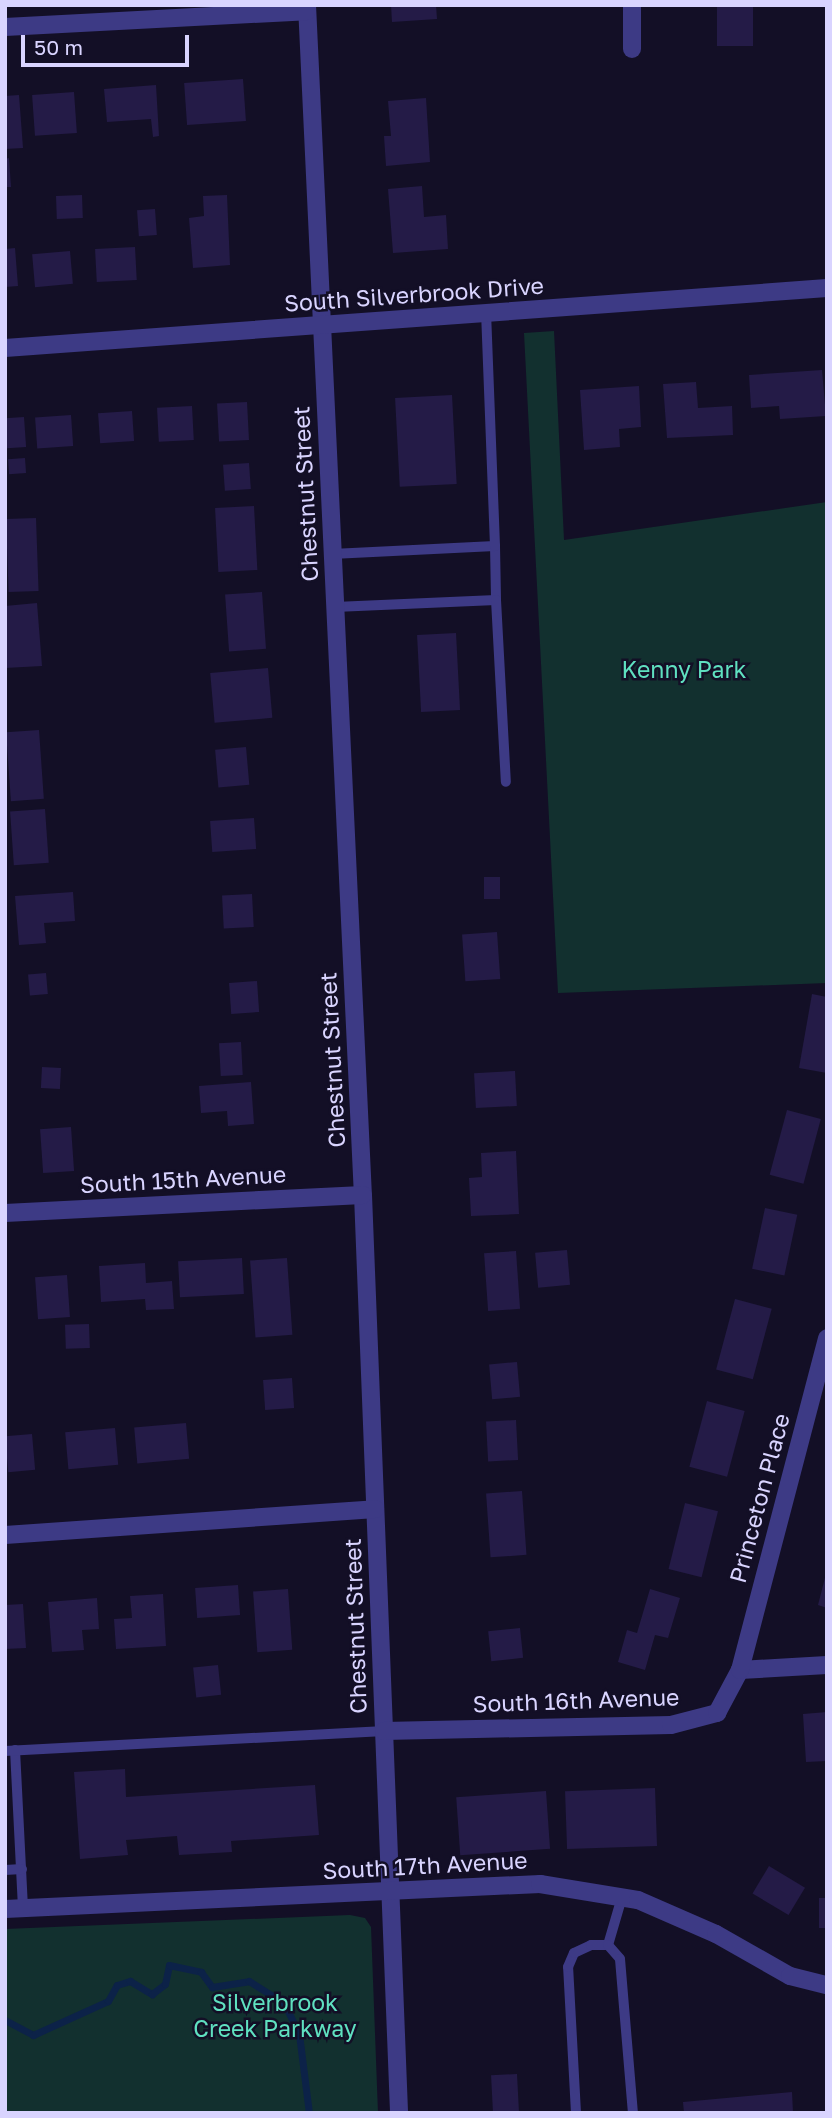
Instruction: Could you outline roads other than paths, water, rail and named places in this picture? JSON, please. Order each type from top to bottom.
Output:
[{"type":"street","points":[[632,5],[632,49]]},
{"type":"street","points":[[5,27],[307,8]]},
{"type":"street","name":"Chestnut Street","points":[[307,8],[363,1195],[388,1891],[399,2113]]},
{"type":"street","name":"South Silverbrook Drive","points":[[5,348],[827,288]]},
{"type":"street","name":"South 15th Avenue","points":[[5,1213],[363,1195]]},
{"type":"street","name":"Princeton Place","points":[[740,1670],[825,1347]]},
{"type":"street","points":[[5,1535],[375,1509]]},
{"type":"street","points":[[740,1670],[827,1665]]},
{"type":"street","name":"South 16th Avenue","points":[[384,1731],[671,1725],[717,1713],[740,1670]]},
{"type":"street","name":"South 17th Avenue","points":[[14,1909],[541,1884],[622,1897],[716,1934],[790,1976],[827,1985]]},
{"type":"lane","points":[[486,314],[496,600],[506,782]]},
{"type":"lane","points":[[332,554],[495,546]]},
{"type":"lane","points":[[335,607],[496,600]]},
{"type":"lane","points":[[14,1909],[22,1869],[10,1750],[384,1731]]},
{"type":"lane","points":[[5,1870],[22,1869]]},
{"type":"lane","points":[[608,1945],[622,1897]]},
{"type":"lane","points":[[576,2113],[568,1967],[574,1952],[591,1945],[608,1945],[620,1959],[624,1979],[633,2113]]},
{"type":"waterway","points":[[5,2020],[33,2035],[108,2001],[117,1985],[130,1981],[152,1994],[165,1984],[169,1965],[201,1972],[212,1987],[249,1981],[284,2003],[299,2034],[309,2113]]},
{"type":"park label","name":"Kenny Park","points":[[684,669]]},
{"type":"park label","name":"Silverbrook Creek Parkway","points":[[275,2015]]}]
